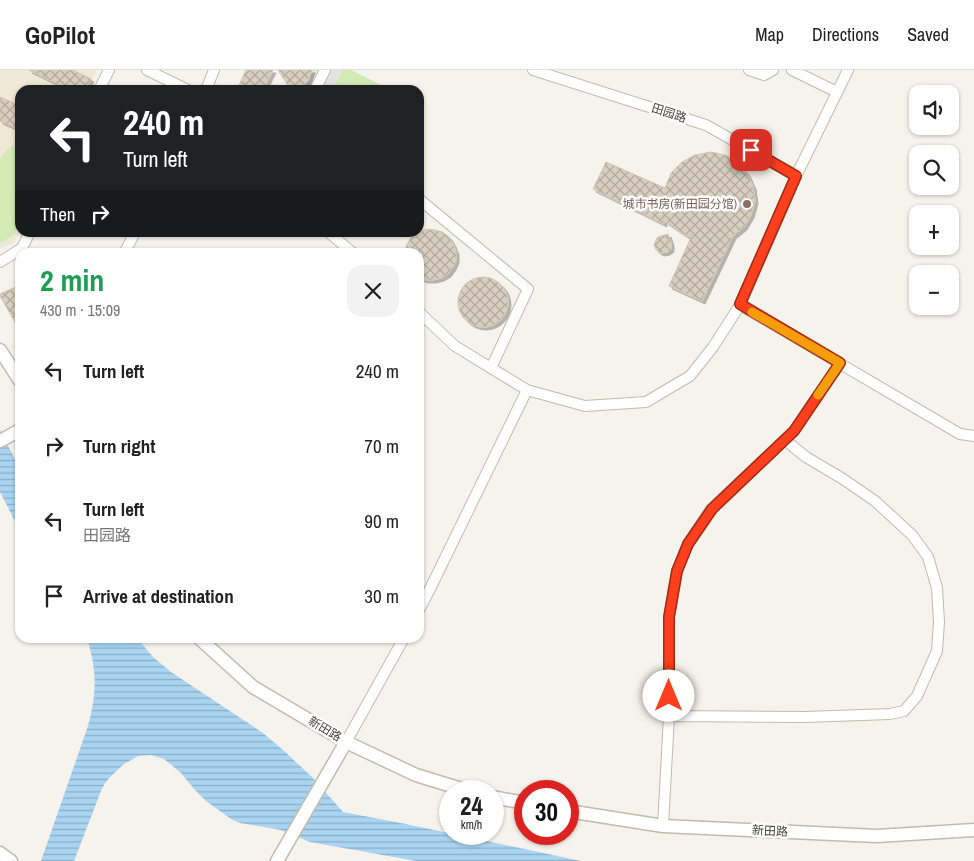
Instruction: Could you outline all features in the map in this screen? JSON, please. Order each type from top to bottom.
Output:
[{"type":"street","points":[[102,85],[109,70]]},
{"type":"street","points":[[147,70],[178,85]]},
{"type":"street","points":[[208,85],[214,70]]},
{"type":"street","points":[[318,85],[325,70]]},
{"type":"street","name":"田园路","points":[[533,70],[706,125],[796,176]]},
{"type":"street","points":[[748,70],[764,75],[772,70]]},
{"type":"street","points":[[792,70],[837,92]]},
{"type":"street","points":[[424,317],[455,346],[527,390],[585,406],[646,402],[690,376],[713,347],[740,304],[796,176],[848,70]]},
{"type":"street","points":[[424,203],[528,289],[491,368]]},
{"type":"street","points":[[334,237],[347,248]]},
{"type":"street","points":[[0,262],[15,252]]},
{"type":"street","points":[[740,304],[960,434],[974,436]]},
{"type":"street","points":[[0,350],[15,374]]},
{"type":"street","points":[[663,826],[669,716],[669,617],[677,571],[688,544],[712,509],[794,431],[840,363]]},
{"type":"street","points":[[424,600],[527,390]]},
{"type":"street","points":[[669,716],[804,717],[890,714],[904,711],[917,696],[937,651],[939,622],[937,588],[928,557],[912,535],[874,501],[843,479],[806,457],[785,440]]},
{"type":"street","name":"新田路","points":[[205,643],[253,686],[346,742],[416,775],[439,782]]},
{"type":"street","points":[[277,861],[401,643]]},
{"type":"street","name":"新田路","points":[[579,813],[663,826],[876,836],[974,830]]},
{"type":"shaded area","points":[[0,70],[96,70],[90,85],[15,85],[15,237],[17,237],[14,243],[0,248]]},
{"type":"shaded area","points":[[310,70],[342,70],[334,85],[302,85],[309,79]]},
{"type":"green space","points":[[342,70],[351,70],[381,85],[334,85]]},
{"type":"green space","points":[[15,145],[15,233],[3,242],[0,242],[0,160],[8,149]]},
{"type":"water","points":[[0,430],[15,459],[15,521],[0,492]]},
{"type":"water","points":[[88,643],[141,643],[153,657],[171,672],[263,733],[312,777],[343,812],[439,831],[439,845],[504,845],[581,861],[416,861],[310,842],[281,830],[240,823],[231,819],[206,801],[181,773],[164,759],[151,755],[138,756],[124,764],[105,783],[74,861],[41,861],[88,726],[93,703],[94,672]]},
{"type":"building","points":[[29,70],[73,70],[91,79],[88,85],[60,85]]},
{"type":"building","points":[[246,70],[273,70],[266,85],[239,85]]},
{"type":"building","points":[[278,70],[312,70],[308,81],[303,85],[287,84]]},
{"type":"building","points":[[0,97],[15,104],[15,128],[0,121]]},
{"type":"building","points":[[711,152],[725,155],[738,162],[747,173],[753,186],[755,201],[751,215],[744,227],[733,236],[702,301],[669,286],[693,233],[688,237],[663,220],[664,224],[593,189],[606,162],[665,188],[671,173],[682,162],[695,155]]},
{"type":"building","points":[[424,230],[442,232],[449,237],[456,252],[456,260],[453,267],[448,274],[441,278],[424,280],[424,248],[406,248],[412,237],[424,237]]},
{"type":"building","points":[[668,234],[671,249],[661,253],[656,250],[655,242],[658,237]]},
{"type":"building","points":[[478,277],[488,277],[501,284],[508,297],[508,307],[501,320],[488,327],[478,327],[469,323],[462,316],[458,307],[458,297],[462,288],[469,281]]},
{"type":"building","points":[[15,287],[15,322],[0,296],[0,294]]},
{"type":"slow traffic","points":[[752,312],[840,363],[818,395]]},
{"type":"place","name":"城市书房(新田园分馆)","points":[[747,204]]},
{"type":"route","points":[[669,696],[669,617],[677,571],[688,544],[712,509],[794,431],[840,363],[740,304],[796,176],[751,150]]}]
